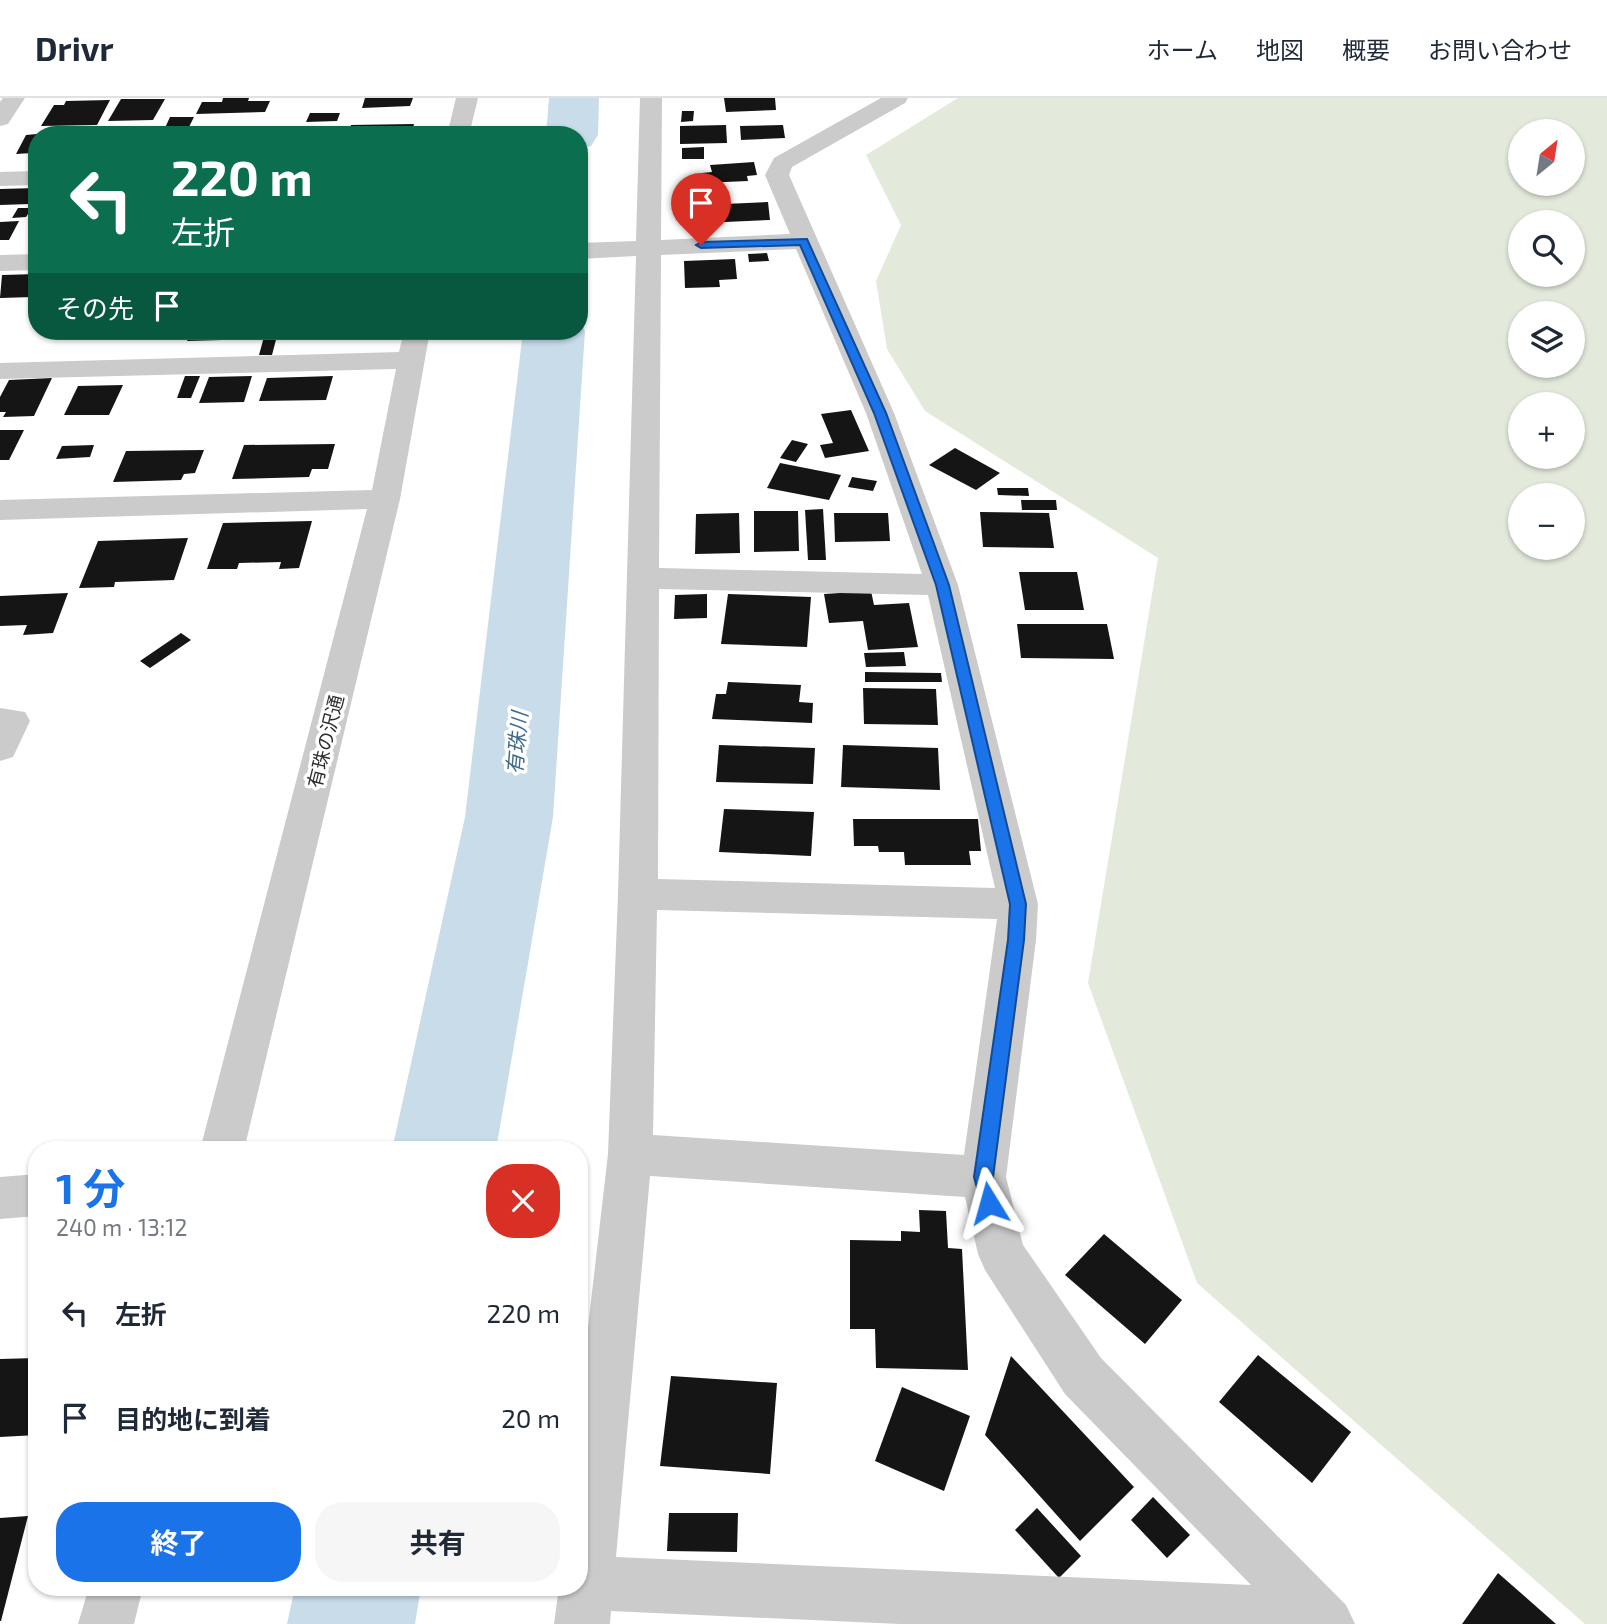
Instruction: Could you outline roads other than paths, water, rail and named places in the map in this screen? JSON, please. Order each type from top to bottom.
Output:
[{"type":"street","points":[[0,119],[14,98]]},
{"type":"street","points":[[460,126],[467,98]]},
{"type":"street","points":[[588,1564],[630,1154],[638,894],[642,579],[633,248],[651,98]]},
{"type":"street","points":[[897,98],[837,119],[782,163],[777,175],[880,413],[942,585],[1018,904],[1016,940],[983,1177],[1002,1254],[1083,1377],[1322,1619]]},
{"type":"street","points":[[0,179],[28,177]]},
{"type":"street","points":[[588,250],[804,241]]},
{"type":"street","points":[[0,263],[28,262]]},
{"type":"street","points":[[0,371],[414,345]]},
{"type":"street","name":"有珠の沢通","points":[[224,1141],[385,499],[414,345]]},
{"type":"street","points":[[0,510],[385,499]]},
{"type":"street","points":[[642,579],[942,585]]},
{"type":"street","points":[[0,721],[12,721],[0,748]]},
{"type":"street","points":[[638,894],[1018,904]]},
{"type":"street","points":[[630,1154],[983,1177]]},
{"type":"street","points":[[0,1198],[28,1196]]},
{"type":"street","points":[[106,1624],[114,1596]]},
{"type":"street","points":[[584,1603],[1322,1619]]},
{"type":"waterway","name":"有珠川","points":[[572,126],[574,98]]},
{"type":"waterway","name":"有珠川","points":[[446,1141],[509,817],[553,340]]},
{"type":"waterway","name":"有珠川","points":[[351,1624],[356,1596]]}]
